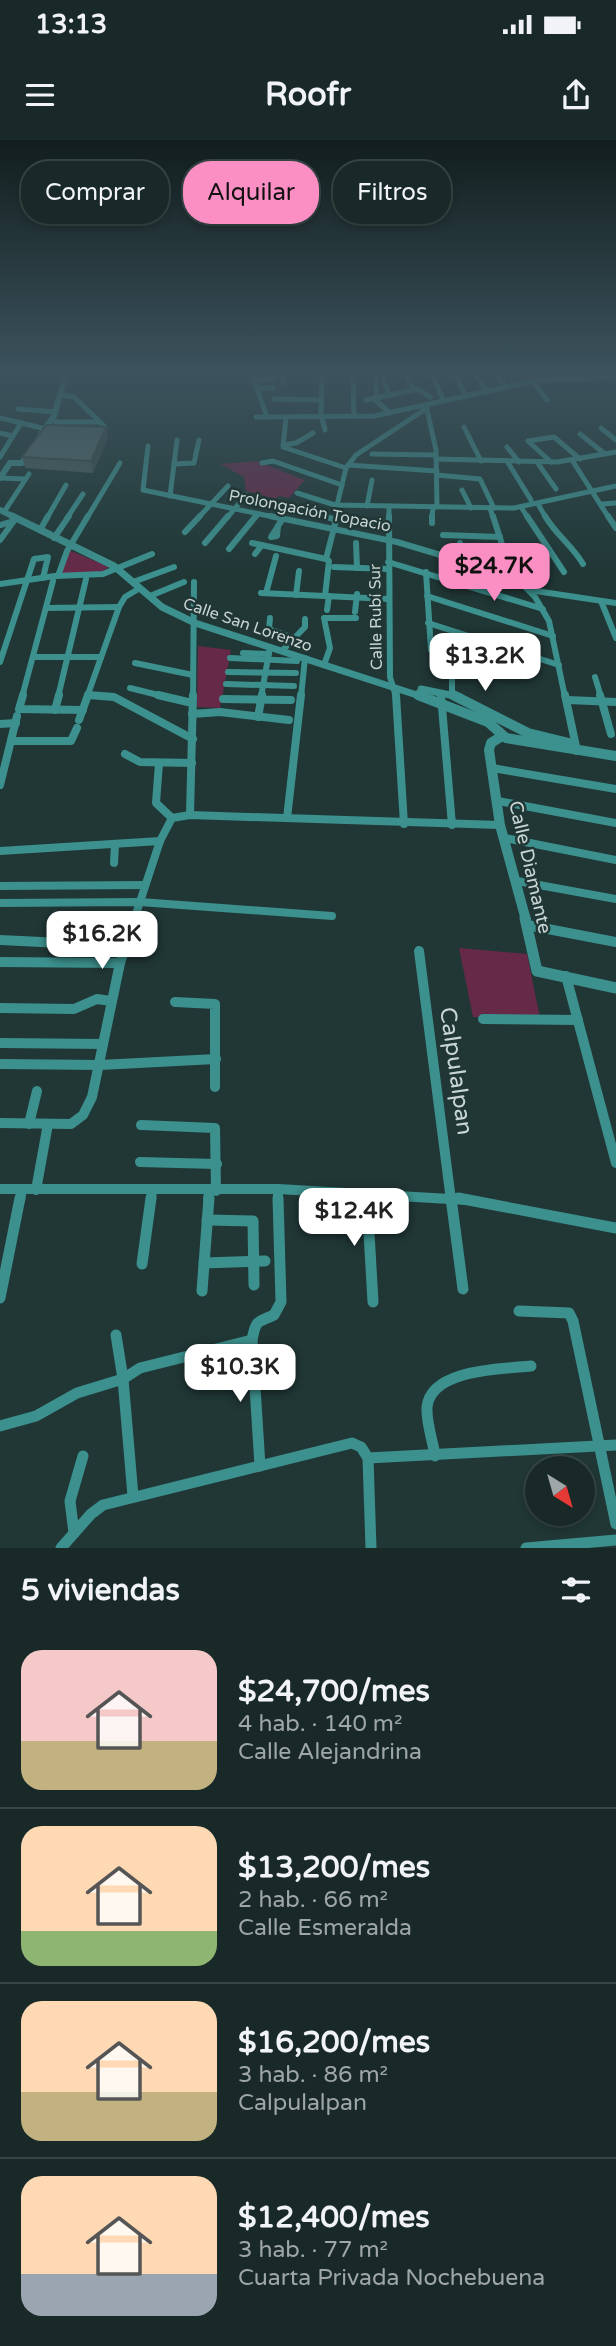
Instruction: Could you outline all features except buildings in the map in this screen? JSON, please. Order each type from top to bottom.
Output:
[{"type":"street","points":[[2,449],[0,459],[21,464],[38,440]]},
{"type":"street","points":[[170,496],[177,440]]},
{"type":"street","points":[[174,464],[194,463],[199,440]]},
{"type":"street","points":[[282,445],[283,440]]},
{"type":"street","points":[[282,445],[302,440]]},
{"type":"street","points":[[337,505],[347,466],[365,446],[375,440]]},
{"type":"street","points":[[432,523],[437,473],[433,440]]},
{"type":"street","points":[[470,440],[481,461]]},
{"type":"street","points":[[536,440],[528,441],[551,462]]},
{"type":"street","points":[[556,440],[580,459]]},
{"type":"street","points":[[586,440],[605,454]]},
{"type":"street","points":[[282,445],[288,450],[347,466],[481,479],[512,576]]},
{"type":"street","name":"Prolongación Topacio","points":[[148,446],[142,489],[388,540],[512,576],[529,590],[543,609],[553,636],[581,750]]},
{"type":"street","points":[[507,447],[519,461]]},
{"type":"street","points":[[372,454],[436,457],[457,462],[551,462],[616,452]]},
{"type":"street","points":[[572,460],[603,504],[616,528]]},
{"type":"street","points":[[262,463],[273,461],[342,485]]},
{"type":"street","points":[[507,461],[531,499]]},
{"type":"street","points":[[537,462],[556,489]]},
{"type":"street","points":[[0,478],[10,463]]},
{"type":"street","points":[[0,785],[62,559],[120,463]]},
{"type":"street","points":[[0,478],[27,476],[2,511]]},
{"type":"street","points":[[455,476],[456,484]]},
{"type":"street","points":[[367,506],[372,480]]},
{"type":"street","points":[[40,530],[66,485]]},
{"type":"street","points":[[185,533],[228,486]]},
{"type":"street","points":[[297,493],[337,505],[492,508],[538,504],[616,486]]},
{"type":"street","points":[[462,490],[471,508]]},
{"type":"street","points":[[54,538],[83,494]]},
{"type":"street","points":[[205,543],[246,495]]},
{"type":"street","points":[[603,504],[616,503]]},
{"type":"street","points":[[538,504],[556,534],[571,544],[583,564]]},
{"type":"street","name":"Calle Rubí Sur","points":[[389,506],[390,683],[396,690],[404,824]]},
{"type":"street","points":[[296,507],[335,519],[326,559],[329,561],[327,610]]},
{"type":"street","points":[[521,507],[564,572]]},
{"type":"street","name":"Calle San Lorenzo","points":[[2,511],[116,568],[165,609],[195,623],[269,654],[282,651],[301,660],[441,699],[491,718]]},
{"type":"street","points":[[229,549],[258,514]]},
{"type":"street","points":[[0,524],[15,519]]},
{"type":"street","points":[[0,539],[15,519]]},
{"type":"street","points":[[278,526],[282,520]]},
{"type":"street","points":[[351,522],[388,523]]},
{"type":"street","points":[[443,535],[500,537]]},
{"type":"street","points":[[252,543],[326,559]]},
{"type":"street","points":[[356,543],[357,568]]},
{"type":"street","points":[[460,543],[460,561]]},
{"type":"street","points":[[255,554],[262,545]]},
{"type":"street","points":[[0,584],[103,574],[152,554]]},
{"type":"street","points":[[296,595],[302,554]]},
{"type":"street","points":[[276,556],[264,593],[389,601]]},
{"type":"street","points":[[477,556],[508,562]]},
{"type":"street","points":[[0,662],[34,559],[48,557],[43,578]]},
{"type":"street","points":[[334,567],[388,566],[426,572],[543,609]]},
{"type":"street","points":[[11,741],[71,741],[119,607],[136,585],[174,567]]},
{"type":"street","points":[[426,572],[430,649],[482,667],[520,666],[526,655]]},
{"type":"street","points":[[55,710],[86,579]]},
{"type":"street","points":[[150,596],[184,582]]},
{"type":"street","points":[[190,815],[194,582]]},
{"type":"street","points":[[529,590],[616,603]]},
{"type":"street","points":[[427,596],[553,636]]},
{"type":"street","points":[[83,597],[96,607]]},
{"type":"street","points":[[324,665],[330,648],[324,618],[355,615],[356,597]]},
{"type":"street","points":[[601,601],[616,638]]},
{"type":"street","points":[[47,608],[119,607]]},
{"type":"street","points":[[270,618],[269,629],[293,638]]},
{"type":"street","points":[[282,651],[306,625],[306,619]]},
{"type":"street","points":[[428,623],[559,665]]},
{"type":"street","points":[[243,653],[269,654],[301,660],[287,818]]},
{"type":"street","points":[[230,659],[269,654]]},
{"type":"street","points":[[258,717],[269,654]]},
{"type":"street","points":[[34,657],[101,657]]},
{"type":"street","points":[[452,657],[452,694]]},
{"type":"street","points":[[135,663],[193,675]]},
{"type":"street","points":[[228,672],[296,673]]},
{"type":"street","points":[[595,677],[611,734]]},
{"type":"street","points":[[226,684],[293,687]]},
{"type":"street","points":[[131,688],[192,703]]},
{"type":"street","points":[[452,694],[441,699],[452,825]]},
{"type":"street","points":[[452,694],[491,718],[581,750]]},
{"type":"street","points":[[88,695],[114,697],[193,739]]},
{"type":"street","points":[[223,699],[291,700]]},
{"type":"street","points":[[567,700],[616,702]]},
{"type":"street","points":[[0,724],[17,716],[55,710],[83,710]]},
{"type":"street","points":[[192,714],[220,712],[289,720]]},
{"type":"street","points":[[491,718],[502,736],[616,757]]},
{"type":"street","name":"Calle Diamante","points":[[502,736],[489,747],[500,825],[517,881],[537,971],[566,976]]},
{"type":"street","points":[[125,754],[140,762],[192,763]]},
{"type":"street","points":[[159,763],[156,803],[172,818]]},
{"type":"street","points":[[492,768],[616,789]]},
{"type":"street","points":[[498,801],[616,823]]},
{"type":"street","points":[[172,818],[190,815],[500,825]]},
{"type":"street","points":[[0,1123],[71,1124],[83,1115],[92,1097],[100,1065],[120,963],[160,841],[172,818]]},
{"type":"street","points":[[505,838],[616,860]]},
{"type":"street","points":[[0,851],[160,841]]},
{"type":"street","points":[[114,863],[115,844]]},
{"type":"street","points":[[517,881],[616,899]]},
{"type":"street","points":[[0,886],[145,885]]},
{"type":"street","points":[[0,903],[140,902],[332,916]]},
{"type":"street","points":[[527,925],[616,942]]},
{"type":"street","points":[[0,940],[62,943]]},
{"type":"street","name":"Calpulalpan","points":[[419,951],[463,1289]]},
{"type":"street","points":[[0,962],[120,963]]},
{"type":"street","points":[[616,988],[566,976],[616,1163]]},
{"type":"street","points":[[0,1008],[74,1009],[97,999],[111,1001]]},
{"type":"street","points":[[175,1002],[215,1003],[215,1087]]},
{"type":"street","points":[[483,1019],[578,1020]]},
{"type":"street","points":[[0,1043],[103,1044]]},
{"type":"street","points":[[0,1064],[100,1065],[216,1059]]},
{"type":"street","points":[[29,1124],[37,1091]]},
{"type":"street","points":[[36,1190],[48,1124]]},
{"type":"street","points":[[141,1125],[212,1126],[216,1132],[216,1164],[207,1220],[202,1291]]},
{"type":"street","points":[[140,1162],[216,1164]]},
{"type":"street","points":[[0,1189],[278,1189],[453,1197],[616,1228]]},
{"type":"street","points":[[0,1298],[2,1272],[22,1189]]},
{"type":"street","points":[[260,1466],[253,1339],[255,1325],[279,1312],[281,1302],[278,1189]]},
{"type":"street","points":[[142,1264],[152,1191]]},
{"type":"street","points":[[367,1193],[373,1302]]},
{"type":"street","points":[[207,1220],[253,1221],[260,1261],[254,1285]]},
{"type":"street","points":[[204,1263],[260,1261]]},
{"type":"street","points":[[519,1311],[569,1313],[601,1446],[616,1524]]},
{"type":"street","points":[[117,1335],[124,1380],[133,1496]]},
{"type":"street","points":[[0,1426],[36,1416],[77,1393],[124,1380],[149,1365],[253,1339]]},
{"type":"street","points":[[435,1456],[426,1406],[429,1395],[437,1386],[453,1377],[531,1366]]},
{"type":"street","points":[[61,1548],[91,1514],[103,1505],[352,1443],[361,1447],[368,1458],[371,1548]]},
{"type":"street","points":[[368,1458],[616,1445]]},
{"type":"street","points":[[74,1534],[70,1501],[83,1456]]},
{"type":"street","points":[[526,1548],[616,1540]]},
{"type":"shaded area","points":[[256,461],[305,480],[289,498],[279,496],[276,499],[246,491],[244,477],[220,464]]},
{"type":"shaded area","points":[[69,550],[109,567],[100,573],[62,573]]},
{"type":"shaded area","points":[[198,646],[231,650],[220,708],[197,707]]},
{"type":"shaded area","points":[[459,948],[527,954],[540,1018],[473,1017]]}]
